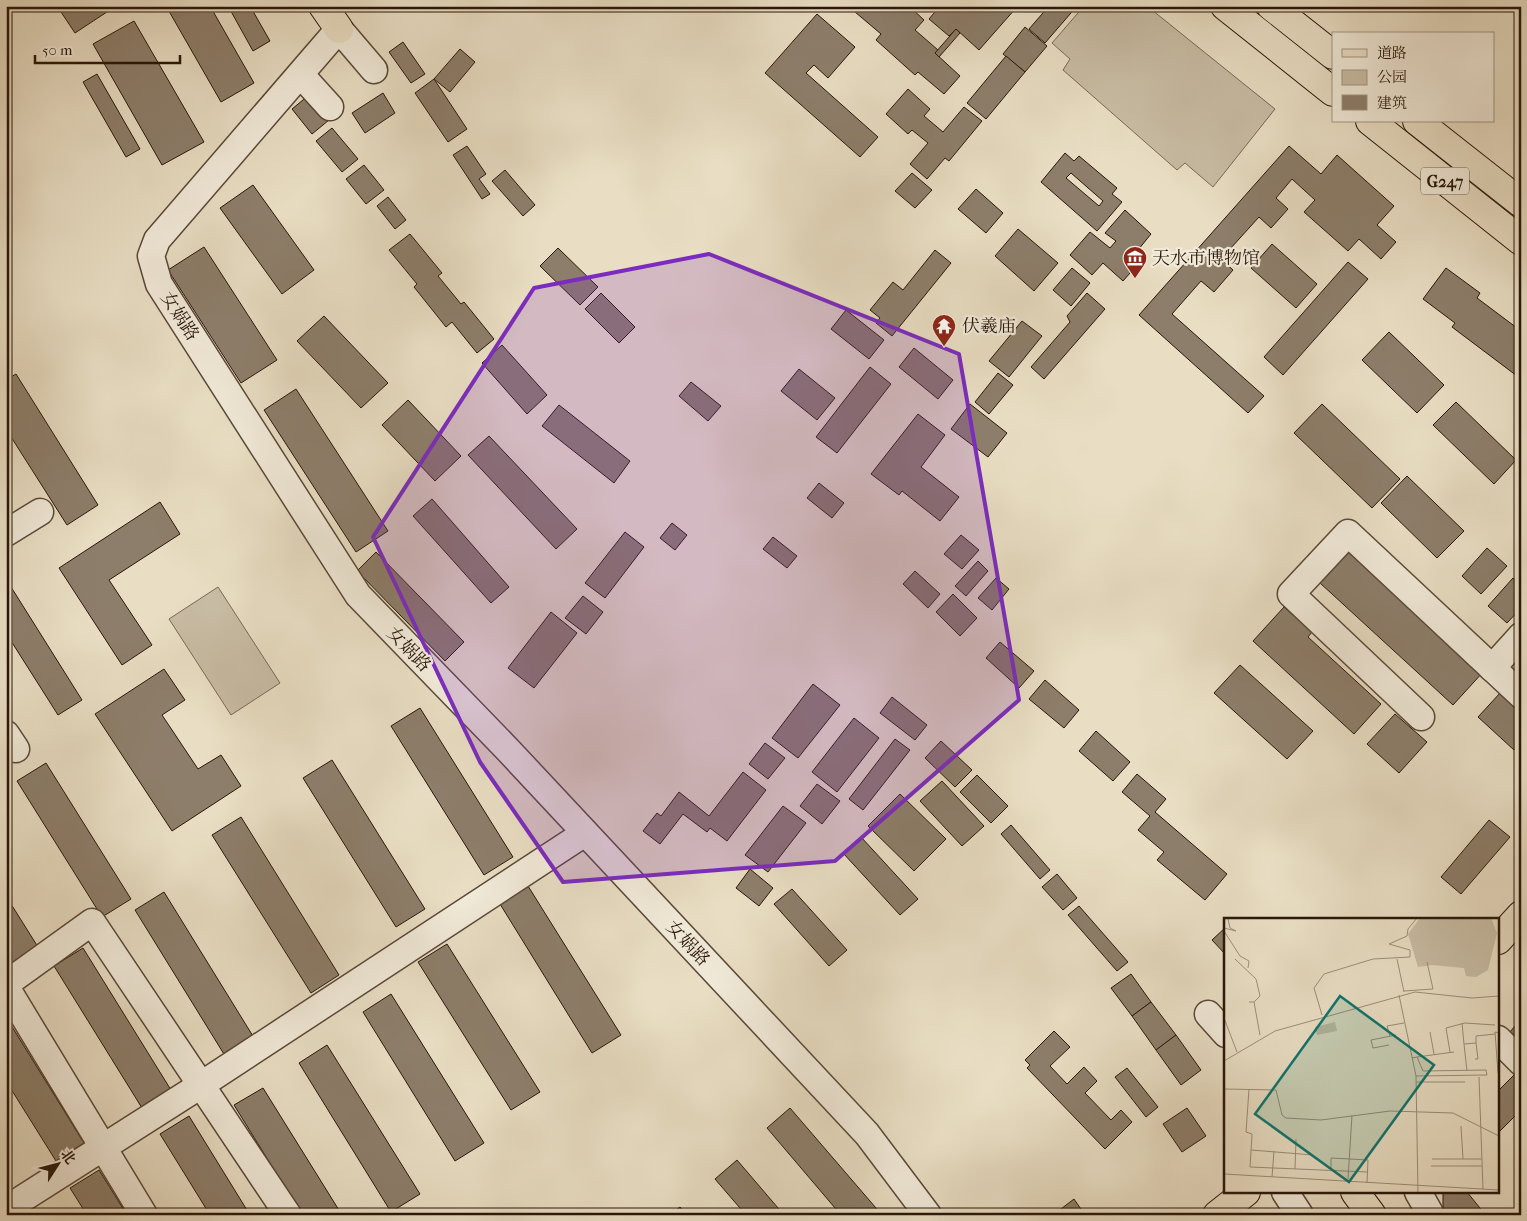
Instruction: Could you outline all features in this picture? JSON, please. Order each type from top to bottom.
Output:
[{"type":"main road","points":[[323,6],[339,29]]},
{"type":"main road","points":[[1225,6],[1332,91]]},
{"type":"main road","points":[[1271,6],[1332,54]]},
{"type":"main road","name":"G247","points":[[1371,122],[1521,241]]},
{"type":"main road","name":"G247","points":[[1418,122],[1521,203]]},
{"type":"main road","points":[[1500,938],[1521,915]]},
{"type":"main road","points":[[1216,1215],[1243,1194]]},
{"type":"main road","points":[[1356,1194],[1372,1215]]},
{"type":"street","points":[[339,29],[374,70]]},
{"type":"street","name":"女娲路","points":[[339,29],[157,240],[150,256],[159,284],[358,595],[585,833],[867,1134],[928,1215]]},
{"type":"street","points":[[301,74],[330,107]]},
{"type":"street","points":[[6,533],[40,512]]},
{"type":"street","points":[[1421,717],[1291,594],[1348,532],[1521,694]]},
{"type":"street","points":[[1492,668],[1521,636]]},
{"type":"street","points":[[22,1199],[201,1085],[585,833]]},
{"type":"street","points":[[144,1215],[6,986],[92,922],[288,1215]]},
{"type":"street","points":[[1208,1014],[1224,1032]]},
{"type":"street","points":[[1500,1041],[1521,1062]]},
{"type":"street","points":[[1285,1194],[1300,1215]]},
{"type":"street","points":[[1419,1194],[1431,1215]]},
{"type":"highlighted area","points":[[709,254],[959,354],[1019,700],[835,861],[563,882],[480,762],[373,537],[534,288]]},
{"type":"green space","points":[[1084,6],[1147,6],[1275,109],[1213,187],[1185,163],[1177,170],[1063,70],[1070,59],[1052,43]]},
{"type":"green space","points":[[218,587],[280,683],[231,715],[169,619]]},
{"type":"building","points":[[57,6],[116,6],[75,33]]},
{"type":"building","points":[[166,6],[210,6],[254,83],[221,102]]},
{"type":"building","points":[[228,6],[250,6],[270,41],[253,51]]},
{"type":"building","points":[[848,6],[909,6],[924,20],[915,30],[938,50],[935,53],[960,76],[944,94],[918,72],[915,75],[876,40],[881,34]]},
{"type":"building","points":[[940,6],[1013,6],[1016,8],[979,50],[956,29],[949,36],[929,19]]},
{"type":"building","points":[[1049,6],[1077,6],[1045,43],[1029,29]]},
{"type":"building","points":[[817,14],[855,47],[828,78],[814,65],[806,73],[878,137],[860,157],[765,73]]},
{"type":"building","points":[[134,21],[204,142],[162,165],[93,44]]},
{"type":"building","points":[[1025,27],[1047,46],[1025,72],[1003,54]]},
{"type":"building","points":[[956,29],[960,33],[939,57],[935,53]]},
{"type":"building","points":[[403,42],[425,74],[411,83],[389,52]]},
{"type":"building","points":[[460,49],[475,62],[450,92],[434,79]]},
{"type":"building","points":[[1006,56],[1025,72],[986,119],[967,103]]},
{"type":"building","points":[[97,74],[140,149],[126,157],[83,82]]},
{"type":"building","points":[[434,79],[467,129],[448,142],[415,93]]},
{"type":"building","points":[[908,89],[930,109],[924,116],[943,132],[964,107],[982,121],[949,161],[945,158],[927,179],[910,164],[928,143],[912,130],[908,134],[886,114]]},
{"type":"building","points":[[383,93],[395,113],[365,133],[352,113]]},
{"type":"building","points":[[309,95],[329,120],[312,134],[292,109]]},
{"type":"building","points":[[332,128],[358,159],[342,172],[316,141]]},
{"type":"building","points":[[467,146],[486,174],[479,179],[490,194],[482,199],[453,155]]},
{"type":"building","points":[[1289,146],[1321,174],[1337,155],[1394,206],[1377,225],[1396,242],[1381,259],[1359,239],[1348,251],[1304,212],[1315,200],[1292,179],[1276,198],[1288,209],[1271,228],[1259,217],[1221,259],[1233,270],[1214,292],[1201,281],[1172,314],[1264,396],[1248,413],[1139,315]]},
{"type":"building","points":[[1065,153],[1074,161],[1079,156],[1117,188],[1112,194],[1122,202],[1097,231],[1041,182]],"holes":[[[1071,173],[1103,201],[1099,206],[1066,178]]]},
{"type":"building","points":[[364,165],[384,190],[366,204],[346,179]]},
{"type":"building","points":[[505,170],[535,205],[523,216],[492,181]]},
{"type":"building","points":[[912,173],[932,190],[915,208],[895,191]]},
{"type":"building","points":[[253,185],[314,270],[282,294],[220,208]]},
{"type":"building","points":[[976,189],[1003,213],[986,233],[958,209]]},
{"type":"building","points":[[388,197],[406,220],[395,229],[377,206]]},
{"type":"building","points":[[1125,210],[1151,234],[1138,250],[1145,256],[1123,281],[1103,263],[1092,275],[1070,255],[1090,232],[1110,248],[1116,241],[1105,233]]},
{"type":"building","points":[[1018,229],[1058,263],[1034,291],[995,256]]},
{"type":"building","points":[[410,234],[442,273],[438,276],[461,304],[464,302],[494,339],[477,353],[452,322],[446,327],[414,287],[417,284],[389,250]]},
{"type":"building","points":[[1272,244],[1317,284],[1296,308],[1251,268]]},
{"type":"building","points":[[204,247],[277,360],[241,383],[168,270]]},
{"type":"building","points":[[558,248],[598,287],[580,305],[540,266]]},
{"type":"building","points":[[935,250],[951,263],[892,336],[876,323],[880,318],[870,310],[893,282],[903,290]]},
{"type":"building","points":[[1348,262],[1368,279],[1283,375],[1264,357]]},
{"type":"building","points":[[1072,268],[1090,283],[1071,306],[1053,290]]},
{"type":"building","points":[[1446,268],[1480,293],[1477,298],[1521,331],[1521,379],[1452,327],[1455,323],[1423,299]]},
{"type":"building","points":[[601,293],[635,327],[619,343],[585,309]]},
{"type":"building","points":[[1087,293],[1105,309],[1044,379],[1031,367],[1070,322],[1067,316]]},
{"type":"building","points":[[846,310],[884,340],[869,359],[831,329]]},
{"type":"building","points":[[324,316],[388,383],[361,408],[297,341]]},
{"type":"building","points":[[1022,321],[1042,336],[1009,377],[989,361]]},
{"type":"building","points":[[1389,332],[1444,385],[1417,413],[1362,360]]},
{"type":"building","points":[[502,345],[547,395],[527,414],[482,363]]},
{"type":"building","points":[[914,348],[953,380],[938,399],[899,367]]},
{"type":"building","points":[[870,367],[891,384],[837,453],[816,437]]},
{"type":"building","points":[[799,369],[835,398],[817,420],[781,391]]},
{"type":"building","points":[[998,373],[1013,385],[989,414],[975,402]]},
{"type":"building","points":[[16,374],[98,505],[67,525],[6,429],[6,380]]},
{"type":"building","points":[[691,382],[721,406],[708,421],[679,396]]},
{"type":"building","points":[[296,389],[388,531],[356,552],[264,410]]},
{"type":"building","points":[[408,400],[461,456],[435,481],[382,425]]},
{"type":"building","points":[[1456,402],[1516,460],[1494,484],[1433,425]]},
{"type":"building","points":[[970,404],[1007,433],[988,457],[951,429]]},
{"type":"building","points":[[1322,404],[1400,479],[1372,508],[1294,433]]},
{"type":"building","points":[[559,405],[630,461],[614,483],[542,426]]},
{"type":"building","points":[[918,414],[945,435],[921,467],[959,497],[940,521],[902,491],[899,495],[871,474]]},
{"type":"building","points":[[489,436],[577,529],[556,549],[468,455]]},
{"type":"building","points":[[1407,476],[1464,531],[1437,558],[1381,503]]},
{"type":"building","points":[[819,483],[844,503],[832,518],[807,498]]},
{"type":"building","points":[[432,499],[509,587],[491,603],[413,516]]},
{"type":"building","points":[[160,502],[180,534],[109,580],[152,645],[122,665],[59,568]]},
{"type":"building","points":[[672,523],[687,535],[675,550],[660,538]]},
{"type":"building","points":[[625,532],[644,547],[605,598],[585,583]]},
{"type":"building","points":[[961,535],[979,550],[962,569],[944,554]]},
{"type":"building","points":[[773,537],[797,556],[787,568],[763,549]]},
{"type":"building","points":[[1487,548],[1507,566],[1481,594],[1462,576]]},
{"type":"building","points":[[1351,549],[1484,671],[1453,705],[1320,583]]},
{"type":"building","points":[[376,552],[464,642],[445,661],[357,571]]},
{"type":"building","points":[[978,561],[988,571],[966,596],[955,586]]},
{"type":"building","points":[[915,571],[940,594],[928,608],[903,584]]},
{"type":"building","points":[[996,578],[1009,589],[992,610],[978,598]]},
{"type":"building","points":[[1513,578],[1521,585],[1521,608],[1507,623],[1488,606]]},
{"type":"building","points":[[6,579],[82,700],[58,715],[6,633]]},
{"type":"building","points":[[953,594],[977,618],[960,636],[936,612]]},
{"type":"building","points":[[583,596],[603,612],[586,634],[565,618]]},
{"type":"building","points":[[1284,607],[1312,632],[1308,637],[1381,704],[1354,734],[1253,641]]},
{"type":"building","points":[[551,612],[577,633],[534,688],[508,668]]},
{"type":"building","points":[[1000,642],[1034,671],[1019,688],[986,658]]},
{"type":"building","points":[[1240,665],[1313,731],[1287,759],[1214,693]]},
{"type":"building","points":[[164,669],[185,700],[162,715],[198,769],[221,755],[241,786],[172,831],[95,714]]},
{"type":"building","points":[[1045,680],[1079,710],[1064,728],[1029,699]]},
{"type":"building","points":[[813,684],[840,705],[798,758],[772,738]]},
{"type":"building","points":[[1501,692],[1521,710],[1521,743],[1514,750],[1478,717]]},
{"type":"building","points":[[892,697],[927,725],[915,740],[880,713]]},
{"type":"building","points":[[420,708],[513,857],[484,875],[391,726]]},
{"type":"building","points":[[1395,714],[1427,742],[1399,773],[1367,744]]},
{"type":"building","points":[[854,718],[879,738],[837,792],[812,772]]},
{"type":"building","points":[[1096,731],[1130,762],[1113,781],[1079,751]]},
{"type":"building","points":[[895,739],[910,750],[863,810],[849,799]]},
{"type":"building","points":[[941,741],[972,770],[955,787],[925,758]]},
{"type":"building","points":[[765,743],[785,758],[768,779],[749,764]]},
{"type":"building","points":[[332,760],[425,909],[396,927],[303,778]]},
{"type":"building","points":[[46,763],[131,899],[102,917],[17,781]]},
{"type":"building","points":[[743,772],[766,790],[727,841],[710,828],[707,832],[683,814],[660,844],[643,831],[657,813],[661,816],[679,792],[709,816]]},
{"type":"building","points":[[1137,774],[1166,799],[1155,812],[1227,874],[1205,900],[1157,860],[1164,852],[1138,830],[1150,816],[1122,792]]},
{"type":"building","points":[[977,775],[1008,806],[991,823],[960,792]]},
{"type":"building","points":[[942,781],[984,826],[962,846],[920,801]]},
{"type":"building","points":[[817,784],[840,801],[822,824],[800,806]]},
{"type":"building","points":[[900,794],[946,839],[914,871],[868,826]]},
{"type":"building","points":[[783,806],[806,823],[768,872],[745,855]]},
{"type":"building","points":[[241,817],[339,975],[311,993],[212,835]]},
{"type":"building","points":[[1489,820],[1510,837],[1461,894],[1441,877]]},
{"type":"building","points":[[1011,825],[1050,870],[1040,879],[1001,834]]},
{"type":"building","points":[[861,837],[918,899],[900,915],[843,853]]},
{"type":"building","points":[[750,869],[773,888],[759,906],[736,888]]},
{"type":"building","points":[[1057,874],[1077,898],[1063,910],[1042,887]]},
{"type":"building","points":[[528,886],[621,1035],[592,1053],[500,904]]},
{"type":"building","points":[[792,889],[847,950],[829,966],[774,904]]},
{"type":"building","points":[[164,892],[256,1041],[227,1059],[135,910]]},
{"type":"building","points":[[6,896],[43,955],[14,973],[6,960]]},
{"type":"building","points":[[1079,906],[1128,962],[1117,971],[1068,915]]},
{"type":"building","points":[[1224,929],[1224,953],[1212,940]]},
{"type":"building","points":[[447,944],[540,1092],[511,1110],[418,962]]},
{"type":"building","points":[[83,948],[171,1090],[142,1108],[54,966]]},
{"type":"building","points":[[1131,974],[1151,1002],[1132,1016],[1111,988]]},
{"type":"building","points":[[391,994],[484,1143],[455,1161],[363,1012]]},
{"type":"building","points":[[1151,1002],[1176,1035],[1156,1050],[1132,1016]]},
{"type":"building","points":[[6,1017],[84,1143],[56,1161],[6,1081]]},
{"type":"building","points":[[1521,1019],[1521,1044],[1509,1033]]},
{"type":"building","points":[[1054,1031],[1070,1047],[1050,1066],[1067,1084],[1084,1067],[1097,1081],[1085,1093],[1111,1120],[1121,1110],[1132,1122],[1105,1149],[1027,1068],[1030,1065],[1025,1060]]},
{"type":"building","points":[[1176,1035],[1201,1070],[1181,1085],[1156,1050]]},
{"type":"building","points":[[327,1045],[420,1194],[391,1212],[299,1063]]},
{"type":"building","points":[[1127,1068],[1158,1107],[1146,1117],[1115,1077]]},
{"type":"building","points":[[1517,1072],[1521,1075],[1521,1110],[1500,1131],[1500,1089]]},
{"type":"building","points":[[263,1088],[342,1215],[302,1215],[234,1105]]},
{"type":"building","points":[[790,1108],[882,1215],[841,1215],[767,1128]]},
{"type":"building","points":[[1187,1108],[1206,1136],[1182,1152],[1163,1124]]},
{"type":"building","points":[[189,1116],[250,1215],[210,1215],[160,1134]]},
{"type":"building","points":[[737,1160],[784,1215],[746,1215],[715,1179]]},
{"type":"building","points":[[99,1170],[127,1215],[87,1215],[70,1188]]},
{"type":"building","points":[[1443,1194],[1469,1194],[1484,1213],[1483,1215],[1447,1215],[1443,1209]]},
{"type":"building","points":[[1074,1199],[1085,1215],[1053,1215]]},
{"type":"building","points":[[680,1207],[687,1215],[670,1215]]},
{"type":"place","name":"天水市博物馆","points":[[1135,279]]},
{"type":"place","name":"伏羲庙","points":[[944,347]]}]
